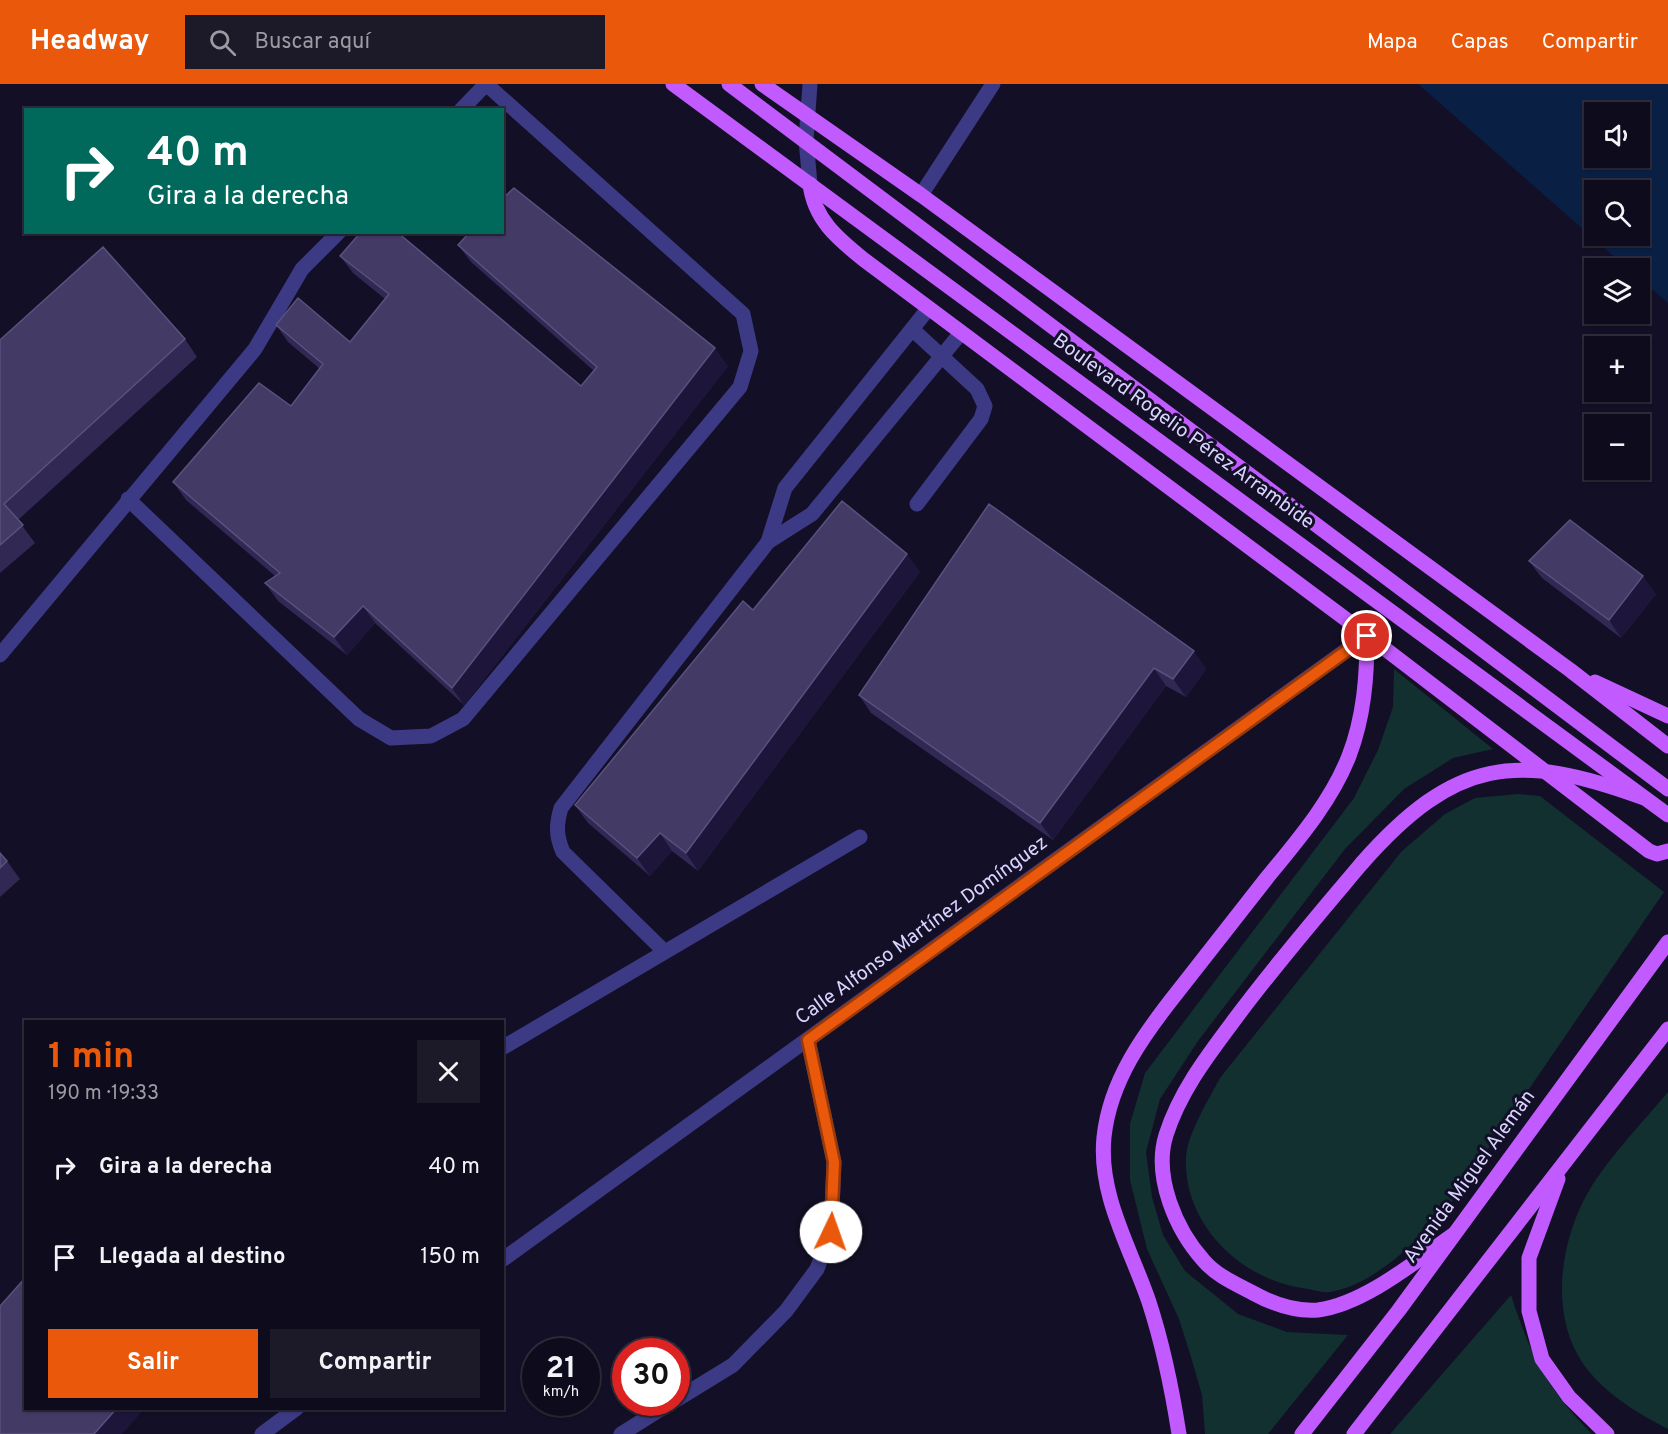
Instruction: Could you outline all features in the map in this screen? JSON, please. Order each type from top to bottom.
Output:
[{"type":"main road","name":"Boulevard Rogelio Pérez Arrambide","points":[[673,84],[853,214],[1668,815]]},
{"type":"main road","name":"Boulevard Rogelio Pérez Arrambide","points":[[729,84],[1668,789]]},
{"type":"main road","points":[[762,84],[921,195],[1570,670],[1668,746]]},
{"type":"main road","points":[[810,184],[816,212],[827,226],[863,259],[960,334],[1367,636],[1649,851],[1657,854],[1668,850]]},
{"type":"main road","points":[[1179,1434],[1164,1348],[1110,1200],[1104,1171],[1104,1137],[1110,1110],[1117,1085],[1157,1017],[1310,825],[1340,776],[1355,738],[1365,696],[1367,636]]},
{"type":"main road","points":[[1570,670],[1668,716]]},
{"type":"main road","points":[[1453,1235],[1399,1273],[1348,1300],[1318,1310],[1275,1305],[1222,1277],[1204,1262],[1182,1232],[1170,1205],[1163,1171],[1165,1139],[1176,1108],[1190,1082],[1274,967],[1389,833],[1445,790],[1473,776],[1500,770],[1551,770],[1599,781],[1644,798]]},
{"type":"main road","name":"Avenida Miguel Alemán","points":[[1302,1434],[1399,1310],[1668,942]]},
{"type":"main road","points":[[1354,1434],[1668,1029]]},
{"type":"main road","points":[[1566,1160],[1544,1212],[1529,1258],[1529,1311],[1542,1359],[1569,1397],[1606,1434]]},
{"type":"street","points":[[128,499],[359,719],[391,738],[431,736],[463,719],[740,387],[751,351],[743,314],[486,84],[462,108]]},
{"type":"street","points":[[810,84],[806,140],[810,184]]},
{"type":"street","points":[[921,195],[993,84]]},
{"type":"street","points":[[0,655],[255,349],[302,269],[337,234]]},
{"type":"street","points":[[768,542],[785,488],[928,309]]},
{"type":"street","points":[[912,329],[977,389],[985,406],[981,419],[917,504]]},
{"type":"street","points":[[664,951],[563,852],[558,839],[557,824],[561,808],[768,542],[812,514],[960,334]]},
{"type":"street","name":"Calle Alfonso Martínez Domínguez","points":[[504,1259],[1367,636]]},
{"type":"street","points":[[504,1047],[860,837]]},
{"type":"street","points":[[690,1391],[733,1365],[786,1311],[817,1269],[831,1232],[834,1162],[808,1040]]},
{"type":"street","points":[[262,1434],[294,1410]]},
{"type":"street","points":[[621,1434],[650,1416]]},
{"type":"green space","points":[[1394,669],[1493,749],[1453,758],[1404,789],[1345,849],[1198,1041],[1160,1099],[1146,1152],[1152,1197],[1163,1235],[1185,1271],[1238,1314],[1287,1332],[1348,1335],[1268,1434],[1205,1434],[1202,1395],[1191,1357],[1179,1319],[1147,1249],[1130,1180],[1130,1124],[1145,1073],[1354,798],[1378,750],[1393,707]]},
{"type":"green space","points":[[1518,794],[1540,796],[1664,892],[1442,1216],[1391,1262],[1362,1281],[1346,1288],[1330,1292],[1320,1291],[1279,1282],[1257,1273],[1237,1260],[1205,1225],[1194,1204],[1188,1182],[1187,1149],[1194,1128],[1210,1096],[1220,1078],[1402,851],[1445,814],[1475,798]]},
{"type":"green space","points":[[1668,1092],[1668,1429],[1621,1401],[1590,1373],[1571,1341],[1562,1296],[1566,1249],[1582,1204],[1610,1160]]},
{"type":"green space","points":[[1511,1295],[1533,1354],[1551,1386],[1592,1434],[1390,1434]]},
{"type":"water","points":[[1418,84],[1668,84],[1668,303],[1650,288],[1650,258],[1616,258],[1602,246],[1650,246],[1650,180],[1584,180],[1584,230]]},
{"type":"building","points":[[514,188],[715,348],[452,688],[363,606],[334,637],[265,583],[280,573],[173,482],[259,383],[291,406],[323,364],[276,325],[298,298],[350,342],[389,294],[340,256],[359,234],[399,234],[581,386],[597,367],[458,245],[468,234],[504,234],[504,197]]},
{"type":"building","points":[[103,247],[185,339],[4,504],[23,525],[0,545],[0,340]]},
{"type":"building","points":[[842,501],[907,554],[686,853],[660,833],[637,858],[575,805],[743,601],[753,610]]},
{"type":"building","points":[[989,504],[1194,651],[1173,679],[1154,668],[1040,823],[859,695]]},
{"type":"building","points":[[1570,520],[1643,576],[1609,620],[1529,561]]},
{"type":"building","points":[[0,853],[7,861],[0,868]]},
{"type":"building","points":[[24,1279],[24,1410],[115,1410],[94,1434],[0,1434],[0,1306]]},
{"type":"route","points":[[831,1232],[834,1162],[808,1040],[1367,636]]}]
